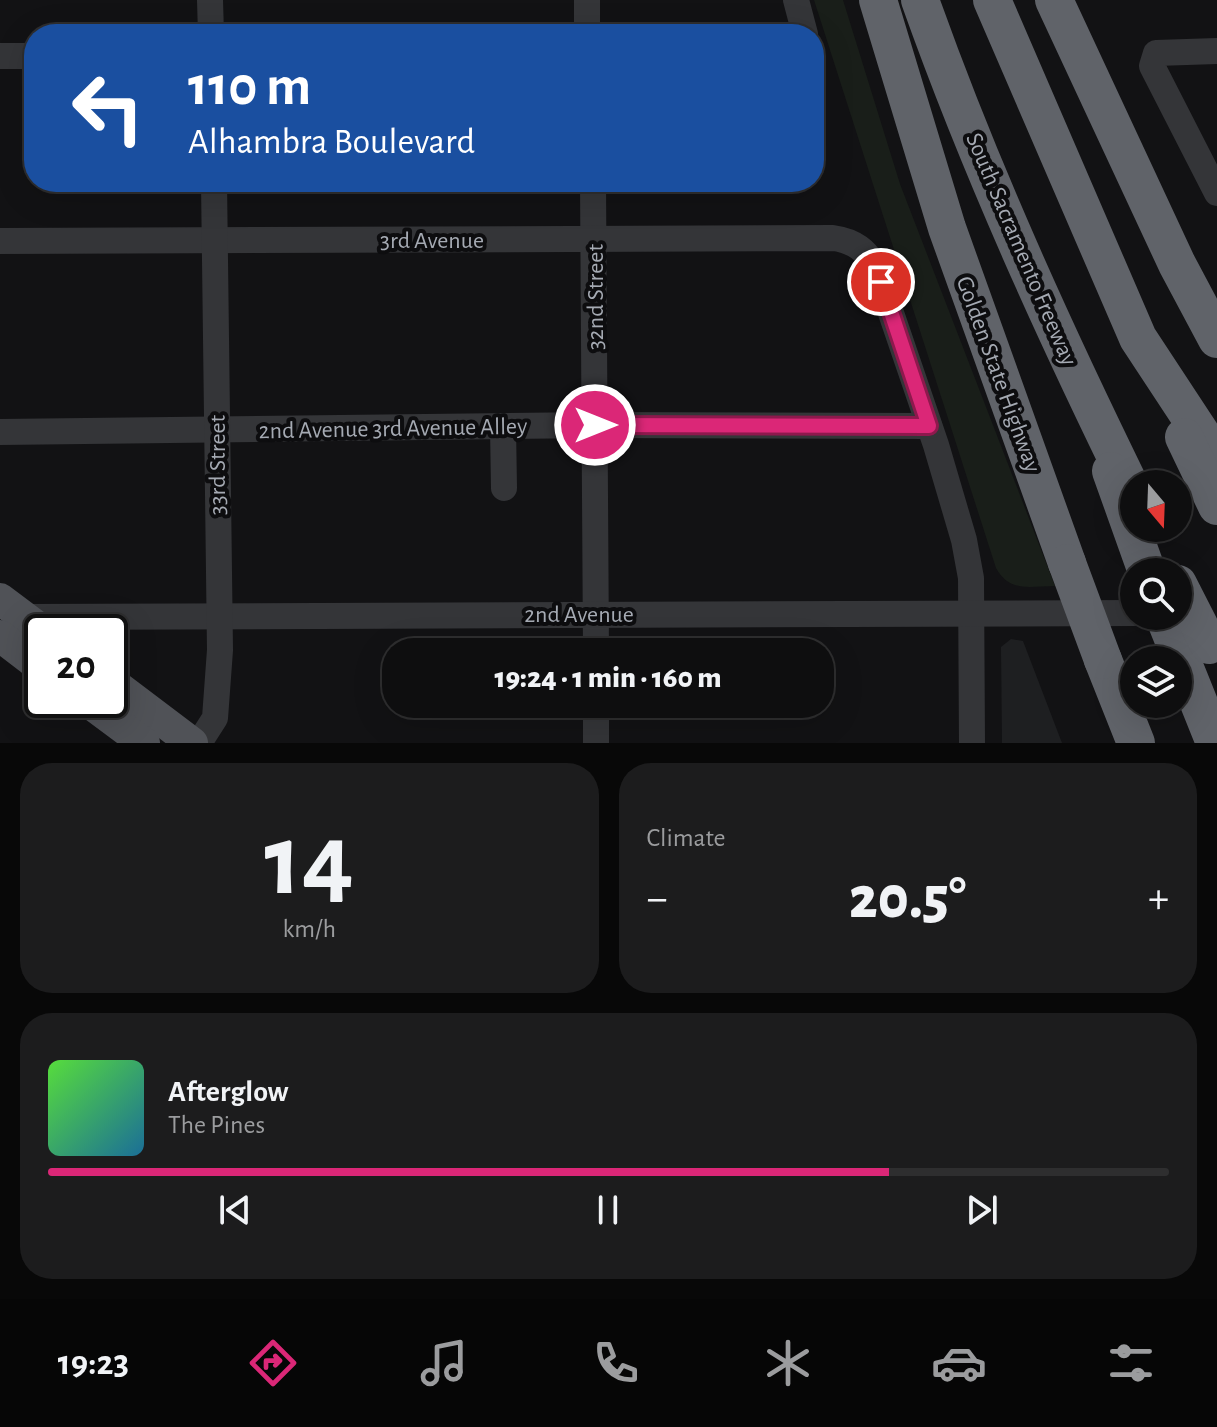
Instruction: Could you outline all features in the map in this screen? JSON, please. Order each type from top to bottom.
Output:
[{"type":"highway","name":"Golden State Highway","points":[[878,0],[947,228],[1067,563],[1136,743]]},
{"type":"highway","name":"South Sacramento Freeway","points":[[920,0],[1011,230],[1122,470]]},
{"type":"highway","points":[[992,0],[1138,338],[1217,506]]},
{"type":"highway","points":[[1054,0],[1177,264],[1217,339]]},
{"type":"highway","points":[[1138,338],[1217,458]]},
{"type":"highway","points":[[1078,378],[1142,558]]},
{"type":"highway","points":[[1193,631],[1215,743]]},
{"type":"main road","points":[[128,695],[192,743]]},
{"type":"main road","points":[[110,718],[144,743]]},
{"type":"street","points":[[210,0],[211,24]]},
{"type":"street","points":[[587,0],[587,24]]},
{"type":"street","points":[[796,0],[802,24]]},
{"type":"street","points":[[1217,51],[1156,53],[1152,66],[1217,193]]},
{"type":"street","points":[[0,56],[24,56]]},
{"type":"street","name":"33rd Street","points":[[199,743],[215,718],[220,650],[214,192]]},
{"type":"street","name":"32nd Street","points":[[593,192],[596,638]]},
{"type":"street","name":"3rd Avenue","points":[[0,241],[833,238],[862,248],[876,269],[929,426]]},
{"type":"street","name":"2nd Avenue 3rd Avenue Alley","points":[[0,432],[595,425],[929,426]]},
{"type":"street","points":[[929,426],[964,540],[971,578],[972,743]]},
{"type":"street","points":[[503,427],[504,488]]},
{"type":"street","name":"2nd Avenue","points":[[17,621],[218,616],[1120,613]]},
{"type":"street","points":[[596,718],[596,743]]},
{"type":"shaded area","points":[[814,0],[843,0],[900,184],[1055,586],[1014,585],[996,568]]},
{"type":"shaded area","points":[[1011,639],[1023,641],[1062,743],[1002,743],[1001,647]]},
{"type":"route","points":[[595,425],[929,426],[881,282]]}]
